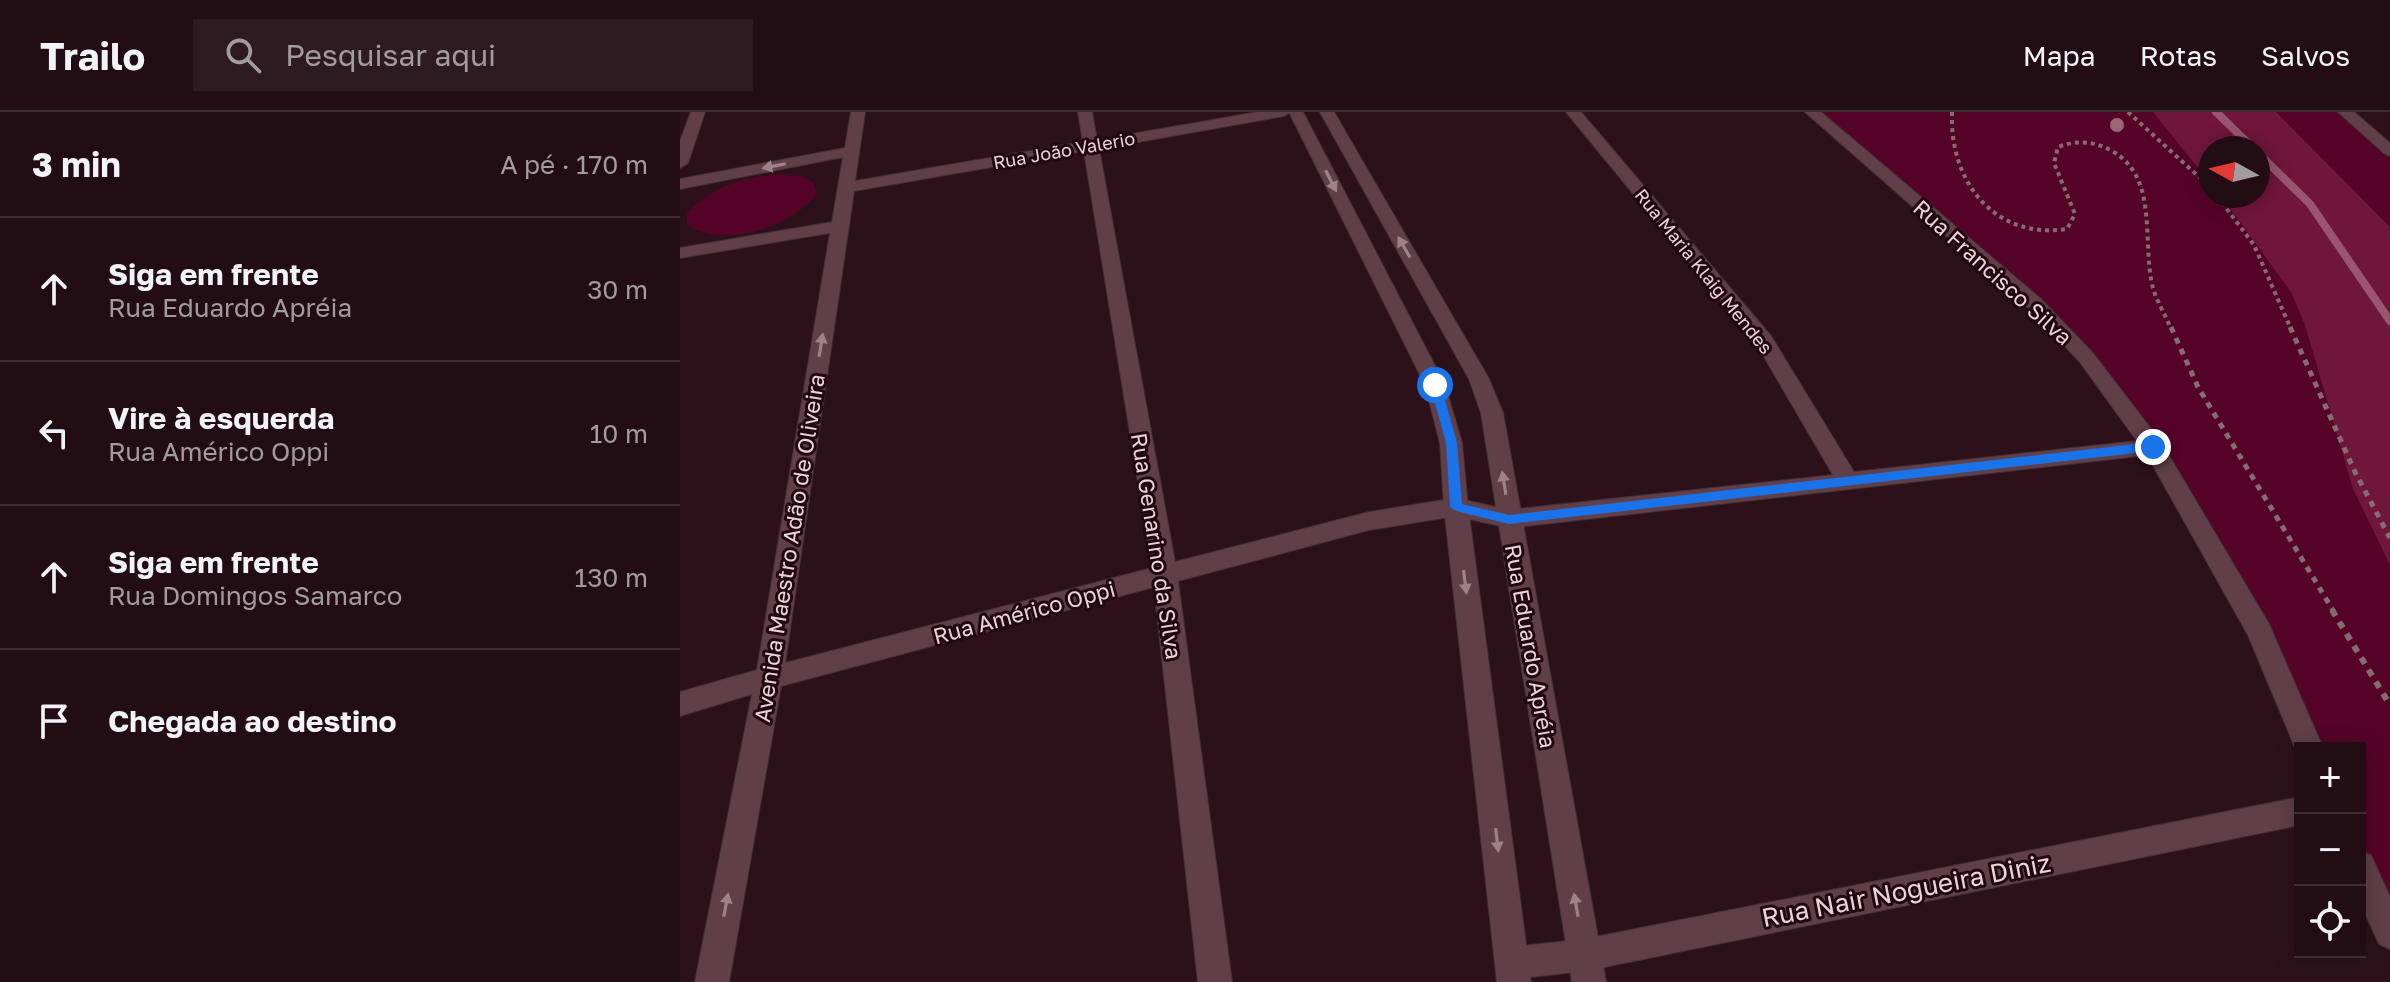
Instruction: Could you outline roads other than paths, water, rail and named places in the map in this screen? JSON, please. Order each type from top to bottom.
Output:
[{"type":"street","points":[[680,163],[698,112]]},
{"type":"street","name":"Avenida Maestro Adão de Oliveira","points":[[712,982],[769,678],[858,112]]},
{"type":"street","name":"Rua Genarino da Silva","points":[[1085,112],[1165,575],[1215,982]]},
{"type":"street","name":"Rua João Valerio","points":[[844,188],[1284,112]]},
{"type":"street","points":[[1296,112],[1435,385],[1451,443],[1456,507],[1513,972]]},
{"type":"street","name":"Rua Eduardo Apréia","points":[[1327,112],[1479,379],[1492,413],[1587,968]]},
{"type":"street","name":"Rua Maria Klaig Mendes","points":[[1573,112],[1764,340],[1848,481]]},
{"type":"street","name":"Rua Francisco Silva","points":[[1812,112],[2034,303],[2086,357],[2153,447],[2260,632],[2306,742]]},
{"type":"street","points":[[2345,112],[2386,144]]},
{"type":"street","points":[[680,184],[851,151]]},
{"type":"street","points":[[680,253],[840,226]]},
{"type":"street","name":"Rua Américo Oppi","points":[[680,704],[1369,521],[1456,507],[1509,519],[2153,447]]},
{"type":"street","name":"Rua Nair Nogueira Diniz","points":[[1513,972],[1587,968],[2294,812]]},
{"type":"street","points":[[2366,879],[2390,933]]},
{"type":"waterway","points":[[2216,112],[2241,136]]},
{"type":"waterway","points":[[2270,165],[2310,204],[2390,321]]}]
